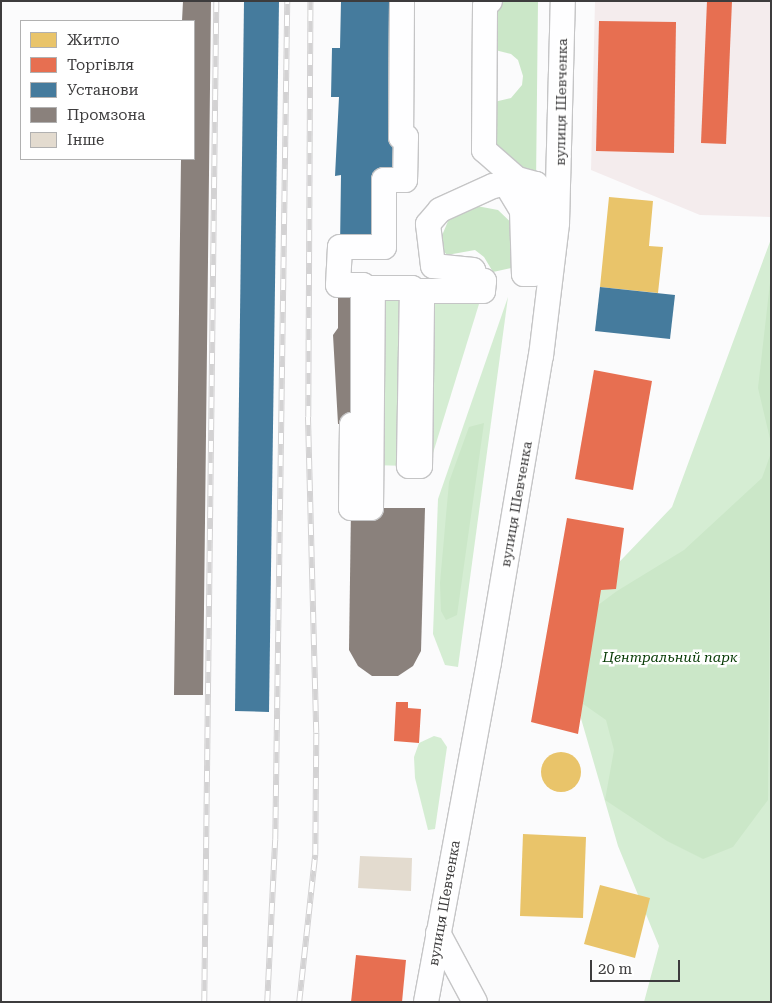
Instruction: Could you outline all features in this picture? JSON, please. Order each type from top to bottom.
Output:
[{"type":"street","points":[[402,1],[401,137],[406,137],[405,180],[384,180],[384,247],[340,247],[338,285],[363,285],[363,424],[352,425],[351,508],[372,508],[373,288],[412,288],[409,466],[420,466],[422,291],[483,291],[484,281],[476,279],[473,270],[433,266],[428,224],[440,210],[493,186],[506,184],[522,211],[524,274],[533,274],[536,184],[517,179],[484,150],[485,6],[490,1]]},
{"type":"street","name":"вулиця Шевченка","points":[[426,1002],[489,662],[541,356],[557,223],[563,1]]},
{"type":"street","points":[[438,933],[475,1002]]},
{"type":"shaded area","points":[[595,1],[771,1],[771,217],[700,215],[591,170]]},
{"type":"green space","points":[[490,1],[538,1],[536,184],[484,150],[494,102],[511,98],[522,85],[523,76],[518,60],[511,54],[495,50]]},
{"type":"green space","points":[[466,204],[498,210],[518,229],[518,259],[511,268],[493,272],[484,257],[475,250],[447,255],[438,245],[451,214]]},
{"type":"green space","name":"Центральний парк","points":[[771,239],[771,1002],[644,1002],[659,946],[618,846],[555,629],[672,507]]},
{"type":"green space","points":[[771,274],[771,443],[758,388]]},
{"type":"green space","points":[[373,288],[412,288],[409,466],[371,465]]},
{"type":"green space","points":[[422,291],[483,291],[429,466]]},
{"type":"green space","points":[[508,297],[458,667],[445,665],[433,634],[438,499]]},
{"type":"green space","points":[[484,423],[457,615],[446,620],[441,611],[440,583],[449,482],[469,427]]},
{"type":"green space","name":"Центральний парк","points":[[771,453],[768,800],[733,847],[703,859],[667,841],[605,800],[614,750],[606,720],[576,699],[590,611],[617,591],[684,550],[762,478]]},
{"type":"green space","points":[[434,736],[441,738],[447,747],[435,829],[428,830],[415,778],[414,757],[419,743]]},
{"type":"building: Житло","points":[[609,197],[653,201],[649,246],[663,247],[658,293],[600,287]]},
{"type":"building: Житло","points":[[565,752],[572,755],[578,761],[581,772],[580,780],[572,789],[565,792],[557,792],[550,789],[542,780],[541,768],[544,761],[553,753]]},
{"type":"building: Житло","points":[[523,834],[586,837],[583,918],[520,916]]},
{"type":"building: Житло","points":[[600,885],[650,898],[635,958],[584,944]]},
{"type":"building: Торгівля","points":[[707,1],[732,1],[726,144],[701,143]]},
{"type":"building: Торгівля","points":[[599,21],[676,22],[674,153],[596,151]]},
{"type":"building: Торгівля","points":[[594,370],[652,381],[633,490],[575,479]]},
{"type":"building: Торгівля","points":[[567,518],[624,528],[616,589],[601,590],[578,734],[531,722]]},
{"type":"building: Торгівля","points":[[396,702],[408,702],[408,708],[421,709],[419,743],[394,741]]},
{"type":"building: Торгівля","points":[[356,955],[406,960],[402,1002],[351,1002]]},
{"type":"building: Установи","points":[[244,1],[279,1],[269,712],[235,711]]},
{"type":"building: Установи","points":[[341,1],[402,1],[405,180],[384,180],[384,247],[340,247],[341,175],[335,176],[339,97],[331,97],[332,48],[340,48]]},
{"type":"building: Установи","points":[[600,287],[675,295],[670,339],[595,331]]},
{"type":"building: Промзона","points":[[183,1],[211,1],[203,695],[174,695],[181,160],[195,160],[195,20],[182,20]]},
{"type":"building: Промзона","points":[[338,285],[363,285],[363,425],[338,424],[333,335],[338,328]]},
{"type":"building: Промзона","points":[[351,508],[425,508],[421,651],[413,666],[398,676],[372,676],[358,666],[349,650]]},
{"type":"building: Інше","points":[[360,856],[412,858],[411,891],[358,888]]},
{"type":"railway","points":[[204,1002],[216,1]]},
{"type":"railway","points":[[267,1002],[275,840],[287,1]]},
{"type":"railway","points":[[299,1002],[315,855],[316,733],[308,417],[310,1]]}]
